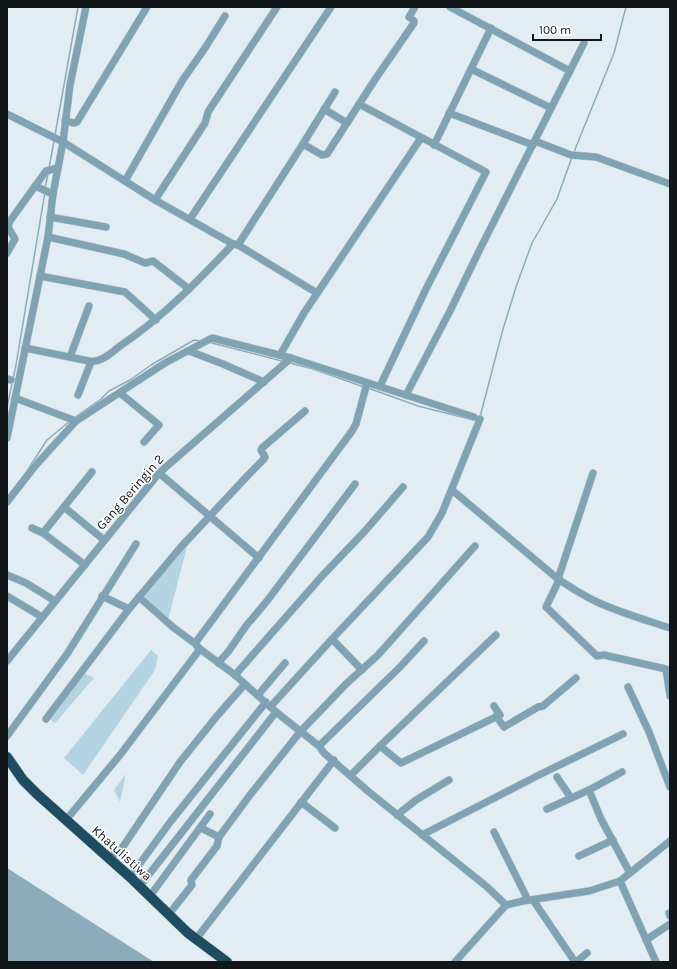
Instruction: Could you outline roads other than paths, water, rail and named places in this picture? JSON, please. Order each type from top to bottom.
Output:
[{"type":"highway","name":"Khatulistiwa","points":[[7,757],[23,780],[196,939],[227,962]]},
{"type":"street","points":[[7,438],[48,237],[50,217],[47,192],[51,170],[57,139],[65,121],[70,84],[86,7]]},
{"type":"street","points":[[65,121],[74,124],[78,122],[146,7]]},
{"type":"street","points":[[155,200],[205,123],[208,112],[277,7]]},
{"type":"street","points":[[190,219],[331,7]]},
{"type":"street","points":[[303,144],[322,155],[325,155],[414,23],[414,21],[409,17],[415,7]]},
{"type":"street","points":[[450,7],[570,71]]},
{"type":"street","points":[[125,181],[182,81],[225,16]]},
{"type":"street","points":[[434,145],[491,28]]},
{"type":"street","points":[[406,395],[450,311],[584,43]]},
{"type":"street","points":[[471,69],[552,108]]},
{"type":"street","points":[[25,348],[91,362],[98,361],[156,320],[236,244],[303,144],[335,92]]},
{"type":"street","points":[[359,104],[486,172],[426,289],[380,386]]},
{"type":"street","points":[[324,109],[347,123]]},
{"type":"street","points":[[449,113],[534,143],[574,155],[596,156],[670,184]]},
{"type":"street","points":[[7,114],[57,139],[155,200],[236,244],[317,293]]},
{"type":"street","points":[[280,355],[317,293],[422,138]]},
{"type":"street","points":[[7,252],[16,238],[7,226],[34,186],[51,170]]},
{"type":"street","points":[[34,186],[47,192]]},
{"type":"street","points":[[50,217],[106,227]]},
{"type":"street","points":[[48,237],[124,254],[145,263],[153,261],[189,290]]},
{"type":"street","points":[[40,276],[125,292],[156,320]]},
{"type":"street","points":[[70,357],[89,306]]},
{"type":"street","points":[[7,502],[72,420],[120,393],[165,363],[202,344],[210,338],[280,355],[288,361],[366,386],[380,386],[477,418],[452,490],[442,513],[424,543],[332,639],[271,707],[171,821],[130,877]]},
{"type":"street","points":[[189,351],[264,382]]},
{"type":"street","name":"Gang Beringin 2","points":[[7,661],[158,473],[288,361]]},
{"type":"street","points":[[78,395],[91,362]]},
{"type":"street","points":[[196,642],[352,431],[356,424],[366,386]]},
{"type":"street","points":[[120,393],[159,425],[144,442]]},
{"type":"street","points":[[15,398],[72,420]]},
{"type":"street","points":[[46,719],[129,609],[180,548],[263,460],[265,457],[261,450],[262,448],[305,411]]},
{"type":"street","points":[[43,533],[92,472]]},
{"type":"street","points":[[158,473],[259,558]]},
{"type":"street","points":[[593,473],[559,580],[546,607],[597,656],[604,656],[666,669],[670,696]]},
{"type":"street","points":[[218,663],[228,652],[246,626],[267,602],[355,484]]},
{"type":"street","points":[[235,675],[403,487]]},
{"type":"street","points":[[452,490],[559,580],[596,602],[670,628]]},
{"type":"street","points":[[64,507],[104,540]]},
{"type":"street","points":[[32,528],[43,533],[85,565]]},
{"type":"street","points":[[7,736],[63,659],[136,544]]},
{"type":"street","points":[[169,914],[192,885],[191,880],[217,846],[220,837],[250,795],[300,732],[346,684],[378,655],[476,546]]},
{"type":"street","points":[[7,575],[26,583],[55,601]]},
{"type":"street","points":[[7,596],[42,617]]},
{"type":"street","points":[[102,596],[129,609]]},
{"type":"street","points":[[139,597],[174,628],[193,642],[196,642],[200,649],[235,675],[369,792],[486,886],[506,905]]},
{"type":"street","points":[[351,775],[496,635]]},
{"type":"street","points":[[332,639],[362,670]]},
{"type":"street","points":[[318,746],[400,667],[424,641]]},
{"type":"street","points":[[66,820],[120,755],[135,733],[200,649]]},
{"type":"street","points":[[258,695],[286,663]]},
{"type":"street","points":[[496,716],[504,727],[538,707],[543,706],[576,678]]},
{"type":"street","points":[[109,858],[122,848],[180,762],[245,684]]},
{"type":"street","points":[[628,687],[649,732],[670,787]]},
{"type":"street","points":[[380,746],[401,763],[500,715],[494,706]]},
{"type":"street","points":[[139,886],[271,707]]},
{"type":"street","points":[[422,835],[623,734]]},
{"type":"street","points":[[196,939],[334,760]]},
{"type":"street","points":[[547,809],[589,790],[622,772]]},
{"type":"street","points":[[557,777],[571,798]]},
{"type":"street","points":[[398,815],[416,800],[449,780]]},
{"type":"street","points":[[589,790],[601,819],[630,873]]},
{"type":"street","points":[[301,802],[335,828]]},
{"type":"street","points":[[150,896],[210,814]]},
{"type":"street","points":[[201,828],[220,837]]},
{"type":"street","points":[[494,832],[500,849],[531,900],[576,962],[587,953]]},
{"type":"street","points":[[579,856],[613,840]]},
{"type":"street","points":[[455,962],[506,905],[590,890],[620,881],[670,841]]},
{"type":"street","points":[[620,881],[656,962]]},
{"type":"street","points":[[646,940],[670,924]]},
{"type":"waterway","points":[[55,135],[78,7]]},
{"type":"waterway","points":[[574,152],[614,53],[626,7]]},
{"type":"waterway","points":[[49,168],[54,141]]},
{"type":"waterway","points":[[480,417],[503,329],[517,284],[532,243],[557,199],[572,157]]},
{"type":"waterway","points":[[45,188],[48,174]]},
{"type":"waterway","points":[[7,407],[16,365],[45,192]]},
{"type":"waterway","points":[[74,418],[101,399],[109,391],[130,380],[151,365],[194,340],[201,341]]},
{"type":"waterway","points":[[208,342],[282,361]]},
{"type":"waterway","points":[[290,363],[313,369],[364,387]]},
{"type":"waterway","points":[[368,388],[418,406],[477,421]]},
{"type":"waterway","points":[[27,471],[47,440],[70,421]]}]
